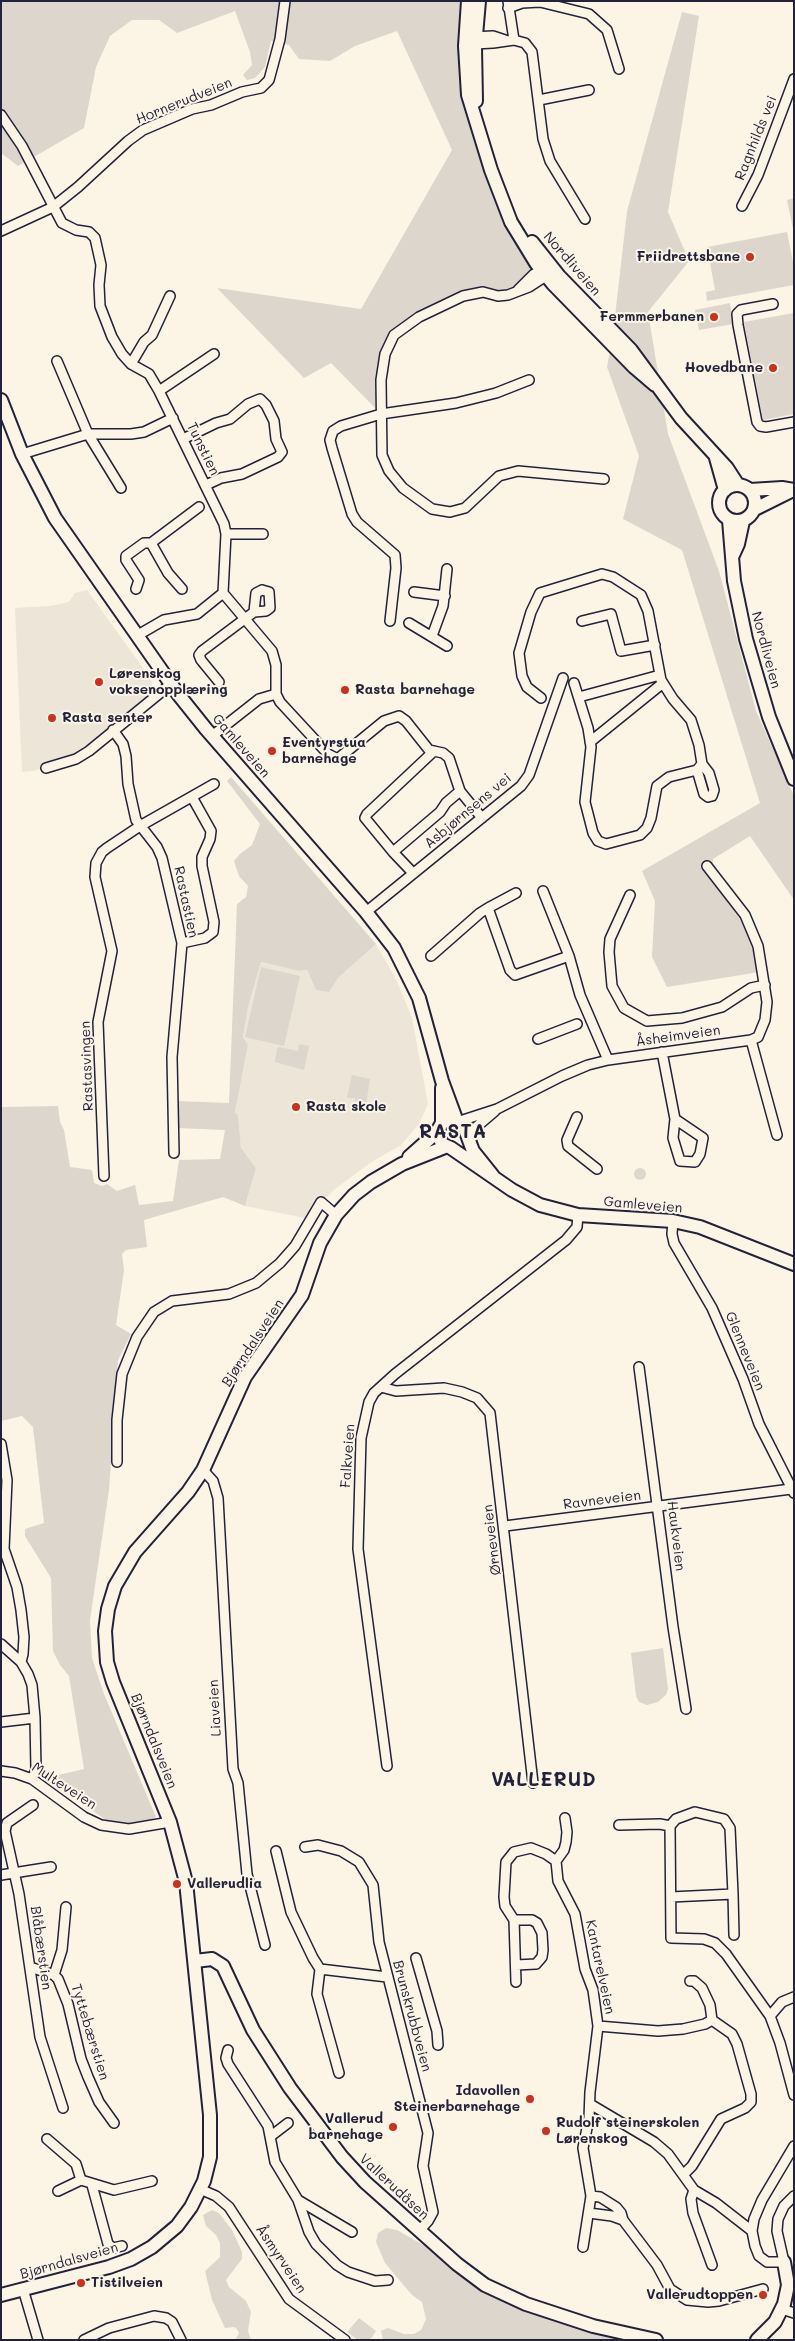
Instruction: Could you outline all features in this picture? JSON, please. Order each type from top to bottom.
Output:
[{"type":"main road","name":"Nordliveien","points":[[468,1],[472,40]]},
{"type":"main road","name":"Nordliveien","points":[[479,1],[472,40],[468,95],[490,170],[507,208],[546,271],[631,350],[655,385],[716,458],[744,487]]},
{"type":"main road","name":"Gamleveien","points":[[1,400],[22,454],[64,531],[171,684],[212,736],[366,912],[394,948],[413,984],[428,1028],[442,1081],[458,1120],[466,1127],[467,1136],[473,1151],[493,1176]]},
{"type":"main road","name":"Nordliveien","points":[[716,458],[725,490]]},
{"type":"main road","points":[[744,487],[755,499],[755,509],[751,516],[743,521],[729,520],[719,506],[720,497],[725,490],[744,487],[793,490]]},
{"type":"main road","points":[[755,509],[793,490]]},
{"type":"main road","name":"Nordliveien","points":[[729,520],[738,603],[752,665],[769,717],[794,779]]},
{"type":"main road","name":"Nordliveien","points":[[733,555],[738,544],[743,521]]},
{"type":"main road","name":"Gamleveien","points":[[442,1081],[439,1141],[516,1193],[540,1205],[578,1215],[673,1221],[700,1228],[794,1264]]},
{"type":"main road","points":[[439,1127],[448,1119],[458,1120]]},
{"type":"main road","name":"Bjørndalsveien","points":[[402,1164],[439,1127]]},
{"type":"main road","points":[[448,1148],[462,1144],[467,1136]]},
{"type":"main road","name":"Bjørndalsveien","points":[[1,2295],[99,2270],[145,2252],[159,2243],[177,2226],[191,2207],[208,2166],[211,2141],[186,1882],[170,1822],[113,1682],[107,1662],[105,1631],[110,1598],[128,1562],[188,1492],[204,1470],[245,1377],[302,1295],[322,1239],[336,1215],[362,1188],[402,1164],[448,1148]]},
{"type":"main road","name":"Vallerudåsen","points":[[195,1961],[212,1960],[220,1963],[226,1969],[248,2021],[290,2088],[352,2169],[466,2272],[507,2296],[593,2326],[656,2340]]},
{"type":"main road","points":[[757,2340],[788,2311],[788,2285],[784,2262]]},
{"type":"street","name":"Hornerudveien","points":[[1,231],[53,207],[143,130],[192,109],[211,105],[242,92],[261,88],[269,80],[280,39],[285,1]]},
{"type":"street","points":[[510,40],[508,5],[540,2],[589,14],[607,30],[619,68]]},
{"type":"street","points":[[472,40],[510,40],[525,43],[532,52],[540,100],[543,140],[550,161],[585,219]]},
{"type":"street","name":"Ragnhilds vei","points":[[742,206],[758,175],[794,79]]},
{"type":"street","points":[[540,100],[589,90]]},
{"type":"street","points":[[1,115],[22,146],[53,207]]},
{"type":"street","name":"Tunstien","points":[[53,207],[62,223],[76,230],[90,232],[95,238],[101,265],[99,285],[100,306],[112,337],[122,354],[131,364],[149,374],[159,391],[224,524],[226,534]]},
{"type":"street","points":[[546,271],[518,291],[503,296],[483,292],[471,293],[420,317],[394,335],[387,348],[382,371],[382,454],[389,471],[403,488],[432,509],[450,512],[465,508],[499,476],[518,471],[604,479]]},
{"type":"street","points":[[131,364],[144,342],[152,335],[170,296]]},
{"type":"street","points":[[773,304],[741,310],[737,314],[738,325],[757,422],[760,426],[766,427],[794,422]]},
{"type":"street","points":[[159,391],[214,354]]},
{"type":"street","points":[[57,361],[88,434],[121,488]]},
{"type":"street","points":[[390,621],[396,568],[395,555],[357,522],[352,514],[330,440],[333,431],[341,426],[381,414],[456,402],[496,393],[529,380]]},
{"type":"street","points":[[183,439],[216,423],[230,420],[248,404],[260,399],[266,405],[274,421],[276,439],[282,452],[278,457],[242,474],[221,478],[207,489]]},
{"type":"street","points":[[22,454],[88,434],[131,434],[144,432],[173,418]]},
{"type":"street","points":[[136,589],[139,580],[126,560],[126,556],[144,543],[151,543],[199,507]]},
{"type":"street","points":[[263,534],[226,534],[223,593],[272,651],[276,665],[276,694],[280,702],[333,758],[340,757],[384,721],[399,716],[406,721],[423,744],[434,751],[443,753],[449,758],[460,791],[482,818]]},
{"type":"street","points":[[151,543],[168,573],[182,589]]},
{"type":"street","points":[[432,636],[444,596],[447,569]]},
{"type":"street","points":[[541,698],[527,687],[522,676],[519,653],[533,606],[540,593],[598,574],[613,577],[641,595],[645,602],[661,679],[692,720],[700,745],[699,767],[670,778],[657,786],[651,818],[647,828],[640,835],[606,844],[598,841],[593,833],[585,802],[590,742],[574,683]]},
{"type":"street","points":[[414,592],[444,596]]},
{"type":"street","points":[[138,635],[164,620],[197,614],[223,593]]},
{"type":"street","points":[[219,682],[199,655],[254,612]]},
{"type":"street","points":[[582,621],[611,614],[621,651],[655,645]]},
{"type":"street","points":[[409,622],[446,646]]},
{"type":"street","name":"Asbjørnsens vei","points":[[366,912],[522,786],[528,775],[563,678]]},
{"type":"street","points":[[579,697],[661,679]]},
{"type":"street","points":[[590,742],[661,679]]},
{"type":"street","points":[[46,768],[76,759],[171,684]]},
{"type":"street","points":[[212,736],[259,699],[276,694]]},
{"type":"street","name":"Rastastien","points":[[113,730],[124,750],[131,805],[140,826],[157,847],[162,858],[182,943],[172,1057],[174,1153]]},
{"type":"street","points":[[414,873],[393,852],[365,818],[434,751]]},
{"type":"street","name":"Rastasvingen","points":[[104,1176],[98,1022],[112,951],[95,877],[96,863],[102,852],[140,826],[214,784]]},
{"type":"street","points":[[393,852],[440,812],[446,803],[460,791]]},
{"type":"street","points":[[182,943],[204,938],[212,932],[214,922],[202,866],[202,857],[211,831],[192,797]]},
{"type":"street","points":[[707,866],[750,925],[758,946],[766,985],[767,1002],[765,1020],[755,1038],[777,1134]]},
{"type":"street","points":[[544,891],[569,956],[580,995],[608,1060]]},
{"type":"street","points":[[431,956],[480,913],[516,893]]},
{"type":"street","name":"Åsheimveien","points":[[630,895],[610,939],[612,986],[624,1008],[647,1021],[682,1018],[722,1007],[751,988],[766,985]]},
{"type":"street","points":[[488,908],[510,970],[515,975],[569,956]]},
{"type":"street","points":[[538,1039],[577,1024]]},
{"type":"street","name":"Åsheimveien","points":[[458,1120],[497,1109],[577,1069],[608,1060],[755,1038]]},
{"type":"street","points":[[662,1052],[675,1119],[673,1138],[680,1161],[695,1162],[700,1154],[703,1138],[675,1119]]},
{"type":"street","name":"Åsheimveien","points":[[467,1136],[497,1109]]},
{"type":"street","points":[[577,1117],[567,1140],[568,1146],[597,1169]]},
{"type":"street","points":[[117,1462],[117,1420],[122,1374],[137,1336],[154,1312],[172,1301],[229,1294],[256,1283],[280,1263],[295,1246],[321,1202],[336,1215]]},
{"type":"street","name":"Falkveien","points":[[387,1766],[358,1549],[360,1438],[369,1402],[374,1393],[381,1387],[566,1240],[576,1227],[578,1215]]},
{"type":"street","name":"Glenneveien","points":[[673,1221],[672,1234],[674,1243],[712,1308],[743,1379],[759,1424],[792,1491]]},
{"type":"street","name":"Haukveien","points":[[638,1368],[659,1506],[673,1627],[686,1709]]},
{"type":"street","name":"Ørneveien","points":[[381,1387],[396,1391],[444,1388],[462,1392],[477,1398],[490,1413],[505,1526],[533,1783]]},
{"type":"street","points":[[1,1444],[8,1480],[4,1549],[14,1578],[20,1604],[24,1637],[24,1654],[21,1662]]},
{"type":"street","name":"Liaveien","points":[[204,1470],[215,1485],[218,1498],[233,1769],[238,1783],[247,1874],[265,1945]]},
{"type":"street","name":"Ravneveien","points":[[505,1526],[792,1491]]},
{"type":"street","points":[[1,1644],[21,1662],[32,1685],[36,1770],[32,1779]]},
{"type":"street","points":[[1,1722],[35,1718]]},
{"type":"street","name":"Multeveien","points":[[1,1771],[15,1773],[32,1779],[84,1817],[101,1825],[129,1830],[170,1822]]},
{"type":"street","name":"Blåbærstien","points":[[33,1805],[5,1825],[6,1837],[19,1894],[40,2037],[63,2108]]},
{"type":"street","points":[[734,1934],[730,1828],[724,1819],[695,1812],[676,1819],[670,1826],[672,1938],[704,1939],[715,1943],[743,1976],[770,2016],[780,2043],[794,2094]]},
{"type":"street","points":[[516,1982],[514,1920],[505,1906],[504,1896],[506,1862],[511,1855],[522,1849],[531,1848],[546,1854],[556,1861],[564,1850],[566,1842],[568,1832],[565,1818]]},
{"type":"street","points":[[619,1825],[660,1824],[670,1826]]},
{"type":"street","name":"Brunskrubbveien","points":[[305,1847],[331,1847],[352,1857],[363,1869],[373,1886],[379,1942],[428,2133],[423,2166],[433,2212],[419,2231]]},
{"type":"street","points":[[276,1850],[291,1912],[320,1969],[317,1994],[339,2073]]},
{"type":"street","name":"Kantarelveien","points":[[556,1861],[558,1881],[575,1914],[586,1969],[593,1990],[598,2026],[583,2158],[591,2196],[590,2214],[583,2247]]},
{"type":"street","points":[[1,1875],[50,1867]]},
{"type":"street","points":[[671,1897],[733,1894]]},
{"type":"street","name":"Tyttebærstien","points":[[54,1974],[62,1950],[66,1907]]},
{"type":"street","points":[[514,1920],[532,1920],[537,1922],[542,1933],[544,1950],[542,1957],[536,1964],[516,1965]]},
{"type":"street","points":[[416,1958],[437,2031],[438,2045]]},
{"type":"street","name":"Tyttebærstien","points":[[30,1967],[54,1974],[64,1991],[81,2059],[99,2102],[114,2123]]},
{"type":"street","points":[[320,1969],[387,1977]]},
{"type":"street","points":[[683,2175],[692,2166],[721,2119],[746,2108],[751,2102],[737,2044],[732,2034],[712,2020],[710,2005],[702,1988],[690,1981]]},
{"type":"street","points":[[770,2016],[782,2002],[794,1997]]},
{"type":"street","points":[[598,2026],[658,2031],[698,2026],[712,2020]]},
{"type":"street","points":[[228,2050],[226,2058],[228,2064],[268,2126],[275,2162],[298,2200],[313,2239],[337,2265],[360,2277],[375,2281],[388,2280]]},
{"type":"street","points":[[590,2104],[654,2142],[668,2154],[694,2190],[716,2203],[752,2231]]},
{"type":"street","points":[[270,2136],[288,2123]]},
{"type":"street","points":[[47,2139],[76,2164],[80,2180]]},
{"type":"street","points":[[794,2146],[758,2207],[752,2231],[755,2246],[762,2259],[773,2263],[784,2262],[777,2232],[778,2219],[784,2206],[794,2196]]},
{"type":"street","points":[[58,2191],[80,2180],[114,2190],[152,2181]]},
{"type":"street","points":[[92,2185],[108,2244],[113,2248],[122,2246]]},
{"type":"street","name":"Åsmyrveien","points":[[200,2189],[216,2196],[229,2207],[289,2299],[345,2340]]},
{"type":"street","points":[[694,2190],[690,2200],[693,2213],[712,2265]]},
{"type":"street","points":[[591,2196],[600,2196],[616,2207],[621,2213],[623,2220],[657,2265],[670,2289],[679,2296],[687,2300],[708,2302],[763,2289]]},
{"type":"street","points":[[298,2200],[352,2232]]},
{"type":"street","points":[[590,2214],[612,2216],[623,2220]]},
{"type":"street","points":[[23,2289],[38,2340]]},
{"type":"street","points":[[84,2340],[109,2328],[154,2316],[166,2318],[172,2322],[181,2340]]},
{"type":"shaded area","points":[[1,1],[468,1],[471,89],[509,214],[547,271],[513,293],[471,293],[394,335],[385,354],[381,414],[331,363],[304,378],[217,288],[361,309],[452,150],[397,31],[355,46],[330,61],[299,59],[289,45],[271,41],[265,67],[255,78],[247,80],[243,75],[252,65],[250,52],[235,11],[177,33],[159,20],[132,20],[110,36],[96,67],[84,128],[18,166],[1,153]]},
{"type":"shaded area","points":[[682,12],[699,16],[668,212],[689,261],[648,312],[668,434],[719,571],[756,711],[794,796],[794,900],[750,836],[713,859],[713,882],[747,929],[759,972],[667,987],[652,957],[655,901],[642,871],[760,803],[682,550],[623,519],[639,456],[607,367],[613,334],[627,211]]},
{"type":"shaded area","points":[[794,198],[794,234],[787,200]]},
{"type":"shaded area","name":"Friidrettsbane","points":[[787,232],[794,267],[794,285],[707,301],[706,292],[715,290],[707,247]]},
{"type":"shaded area","name":"Fermmerbanen","points":[[730,303],[733,324],[699,330],[695,310]]},
{"type":"shaded area","name":"Hovedbane","points":[[794,313],[794,414],[763,420],[744,322]]},
{"type":"shaded area","points":[[87,590],[151,679],[153,691],[81,753],[34,771],[22,772],[15,608],[50,606],[69,602],[75,593]]},
{"type":"shaded area","points":[[231,777],[376,944],[338,978],[329,992],[316,990],[307,970],[299,971],[261,962],[248,1007],[243,1037],[248,1045],[235,1112],[238,1115],[241,1148],[256,1168],[245,1206],[223,1197],[144,1220],[147,1247],[126,1250],[122,1254],[124,1270],[116,1325],[131,1334],[118,1360],[109,1490],[90,1620],[92,1658],[104,1694],[156,1817],[149,1821],[129,1824],[109,1822],[45,1778],[84,1769],[69,1676],[60,1665],[53,1651],[51,1578],[25,1536],[25,1529],[44,1523],[33,1427],[22,1416],[1,1421],[1,1107],[58,1106],[70,1167],[92,1170],[94,1183],[102,1186],[107,1184],[117,1191],[135,1185],[139,1205],[173,1201],[179,1160],[220,1159],[225,1130],[177,1128],[176,1101],[229,1103],[237,904],[246,897],[248,886],[239,876],[234,861],[252,845],[260,824],[227,781]]},
{"type":"shaded area","points":[[376,944],[397,981],[412,1018],[428,1104],[419,1124],[401,1145],[370,1163],[335,1189],[305,1218],[245,1206],[256,1168],[241,1148],[238,1115],[235,1112],[248,1045],[243,1037],[248,1007],[261,962],[299,971],[307,970],[316,990],[338,978]]},
{"type":"shaded area","points":[[261,967],[300,976],[284,1046],[245,1037]]},
{"type":"shaded area","points":[[299,1044],[309,1046],[304,1070],[275,1062],[279,1047],[298,1051]]},
{"type":"shaded area","points":[[352,1075],[370,1079],[366,1104],[356,1103],[355,1098],[347,1098]]},
{"type":"shaded area","points":[[638,1168],[642,1168],[646,1174],[642,1180],[638,1180],[634,1176],[634,1172]]},
{"type":"shaded area","points":[[663,1648],[668,1689],[666,1695],[658,1702],[647,1705],[639,1702],[636,1696],[631,1653]]},
{"type":"shaded area","points":[[212,2210],[219,2213],[232,2230],[242,2252],[242,2259],[226,2280],[229,2287],[246,2301],[251,2312],[248,2331],[251,2340],[235,2340],[239,2333],[237,2329],[234,2327],[225,2328],[212,2300],[205,2271],[220,2257],[220,2243],[216,2235],[206,2226],[203,2215]]},
{"type":"shaded area","points":[[386,2228],[397,2230],[425,2246],[467,2281],[494,2296],[593,2333],[623,2340],[383,2340],[381,2331],[388,2328],[404,2334],[414,2334],[421,2330],[426,2319],[422,2302],[412,2295],[385,2263],[376,2242],[378,2233]]},
{"type":"shaded area","points":[[359,2318],[376,2331],[370,2340],[358,2340],[347,2332]]},
{"type":"place","name":"Friidrettsbane","points":[[750,257]]},
{"type":"place","name":"Fermmerbanen","points":[[714,317]]},
{"type":"place","name":"Hovedbane","points":[[773,368]]},
{"type":"place","name":"Lørenskog voksenopplæring","points":[[99,682]]},
{"type":"place","name":"Rasta barnehage","points":[[345,690]]},
{"type":"place","name":"Rasta senter","points":[[52,718]]},
{"type":"place","name":"Eventyrstua barnehage","points":[[272,751]]},
{"type":"place","name":"Rasta skole","points":[[296,1107]]},
{"type":"place","name":"Vallerudlia","points":[[177,1884]]},
{"type":"place","name":"Idavollen Steinerbarnehage","points":[[530,2099]]},
{"type":"place","name":"Vallerud barnehage","points":[[393,2127]]},
{"type":"place","name":"Rudolf steinerskolen Lørenskog","points":[[546,2131]]},
{"type":"place","name":"Tistilveien","points":[[81,2283]]},
{"type":"place","name":"Vallerudtoppen","points":[[763,2295]]},
{"type":"district","name":"RASTA","points":[[453,1132]]},
{"type":"district","name":"VALLERUD","points":[[544,1780]]}]
